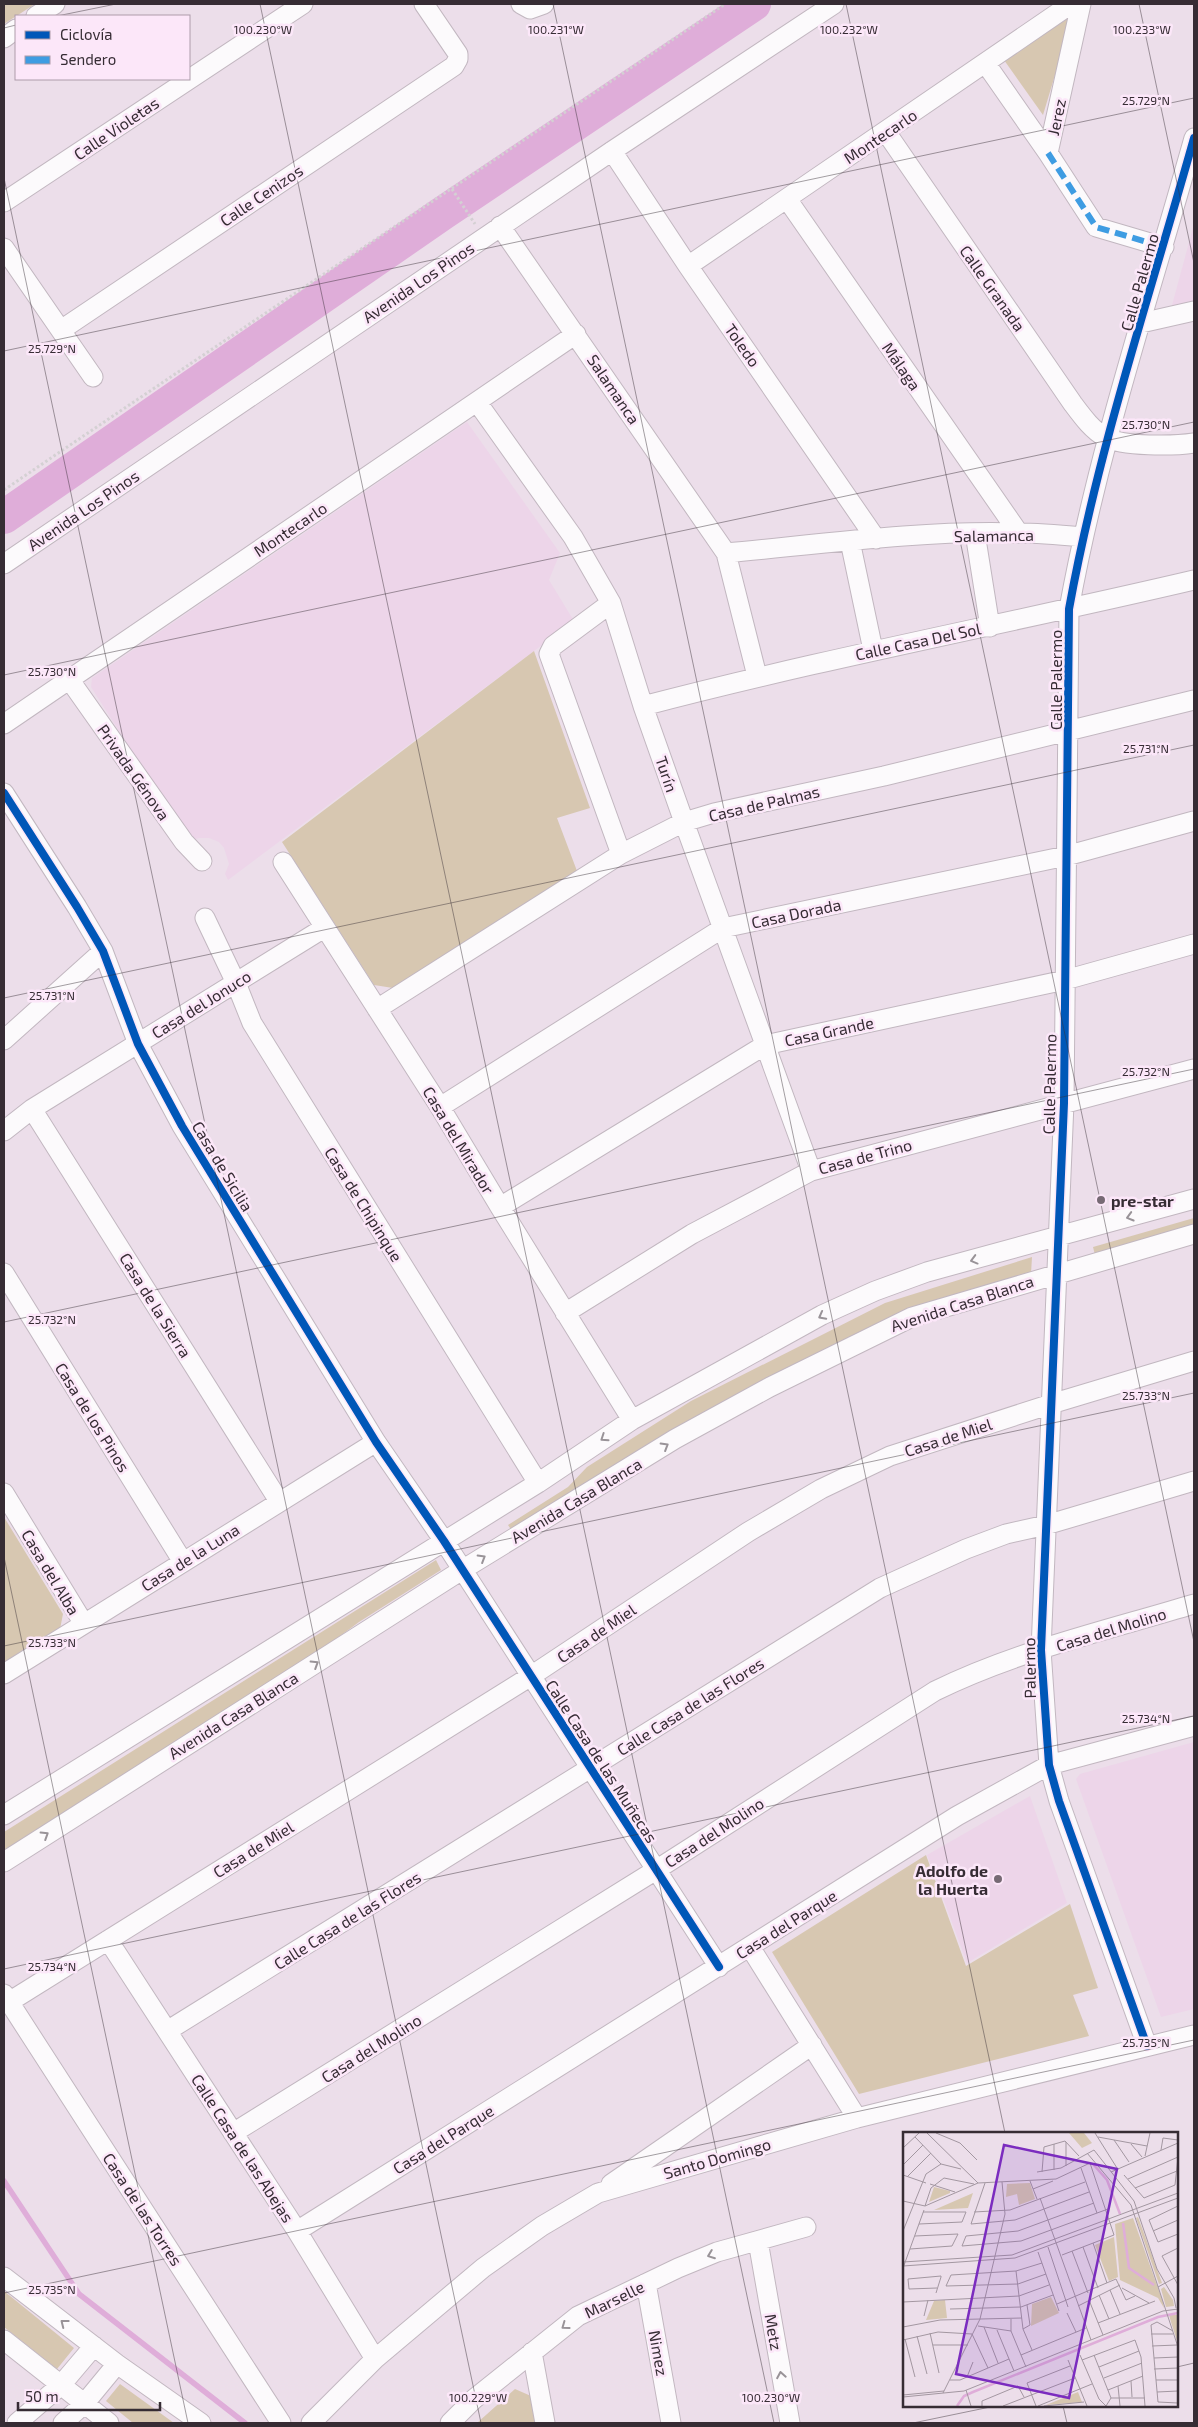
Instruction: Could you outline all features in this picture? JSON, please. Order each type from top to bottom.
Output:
[{"type":"street","points":[[38,15],[55,4]]},
{"type":"street","name":"Calle Violetas","points":[[190,79],[303,4]]},
{"type":"street","name":"Calle Cenizos","points":[[61,330],[454,66],[458,58],[456,51],[424,4]]},
{"type":"street","name":"Avenida Los Pinos","points":[[4,564],[500,226],[834,4]]},
{"type":"street","name":"Montecarlo","points":[[688,266],[986,64],[1071,4]]},
{"type":"street","name":"Jerez","points":[[1048,153],[1081,4]]},
{"type":"street","points":[[4,38],[15,30]]},
{"type":"street","name":"Jerez","points":[[986,64],[1048,153]]},
{"type":"street","name":"Calle Violetas","points":[[4,202],[188,80]]},
{"type":"street","name":"Calle Granada","points":[[886,132],[1073,404],[1093,428],[1106,438]]},
{"type":"street","name":"Calle Palermo","points":[[1058,1272],[1064,1103],[1069,610],[1082,537],[1106,438],[1164,247],[1194,138]]},
{"type":"street","name":"Toledo","points":[[612,151],[688,266],[876,538]]},
{"type":"street","points":[[1048,153],[1096,227],[1164,247]]},
{"type":"street","name":"Málaga","points":[[787,199],[1018,532]]},
{"type":"street","name":"Salamanca","points":[[500,226],[726,553],[757,676]]},
{"type":"street","points":[[4,248],[93,377]]},
{"type":"street","points":[[1141,323],[1194,311]]},
{"type":"street","name":"Montecarlo","points":[[4,724],[576,334]]},
{"type":"street","name":"Turín","points":[[477,402],[573,537],[611,603],[643,706],[811,1171]]},
{"type":"street","points":[[1106,438],[1146,444],[1194,443]]},
{"type":"street","name":"Salamanca","points":[[726,553],[876,538],[1018,532],[1082,537]]},
{"type":"street","points":[[975,534],[990,627]]},
{"type":"street","points":[[850,541],[873,650]]},
{"type":"street","name":"Calle Casa Del Sol","points":[[643,706],[757,676],[1069,610],[1194,580]]},
{"type":"street","points":[[611,603],[553,646],[549,654],[621,854]]},
{"type":"street","name":"Privada Génova","points":[[70,679],[184,842],[202,861]]},
{"type":"street","name":"Casa de Palmas","points":[[377,1009],[621,854],[684,822],[714,813],[1069,732],[1194,700]]},
{"type":"street","name":"Casa de Sicilia","points":[[4,793],[77,906],[103,951],[138,1044],[182,1126],[376,1442],[444,1540]]},
{"type":"street","name":"Casa Dorada","points":[[440,1107],[723,928],[1066,856],[1194,821]]},
{"type":"street","name":"Casa del Mirador","points":[[283,862],[440,1107],[632,1420]]},
{"type":"street","name":"Casa de Chipinque","points":[[204,918],[236,983],[252,1023],[538,1483]]},
{"type":"street","name":"Casa del Jonuco","points":[[4,1131],[32,1109],[324,928]]},
{"type":"street","name":"Casa Grande","points":[[500,1207],[765,1045],[1064,980],[1194,944]]},
{"type":"street","points":[[5,1037],[103,951]]},
{"type":"street","name":"Casa de Trino","points":[[565,1313],[692,1234],[811,1171],[1194,1069]]},
{"type":"street","name":"Casa de la Sierra","points":[[32,1109],[279,1501]]},
{"type":"street","points":[[4,1815],[538,1483],[632,1420],[850,1302],[926,1272],[1059,1238],[1194,1199]]},
{"type":"street","name":"Avenida Casa Blanca","points":[[4,1862],[462,1570],[675,1440],[770,1387],[890,1326],[912,1317],[1058,1272],[1194,1234]]},
{"type":"street","name":"Palermo","points":[[1058,1272],[1041,1650],[1045,1731],[1049,1765],[1059,1801],[1147,2046]]},
{"type":"street","name":"Casa de los Pinos","points":[[4,1273],[183,1562]]},
{"type":"street","name":"Casa de Miel","points":[[6,1998],[108,1940],[531,1676],[748,1532],[821,1489],[890,1456],[1051,1404],[1194,1361]]},
{"type":"street","name":"Casa de la Luna","points":[[4,1674],[376,1442]]},
{"type":"street","name":"Calle Casa de las Flores","points":[[167,2031],[880,1588],[974,1546],[1006,1534],[1046,1525],[1194,1481]]},
{"type":"street","name":"Casa del Alba","points":[[4,1493],[84,1624]]},
{"type":"street","name":"Calle Casa de las Muñecas","points":[[444,1540],[719,1967]]},
{"type":"street","name":"Casa del Molino","points":[[233,2133],[656,1870],[927,1695],[959,1679],[1041,1650],[1194,1604]]},
{"type":"street","name":"Casa del Parque","points":[[297,2231],[957,1816],[1049,1765],[1194,1726]]},
{"type":"street","name":"Calle Casa de las Abejas","points":[[108,1940],[297,2231],[374,2359]]},
{"type":"street","points":[[750,1947],[857,2118]]},
{"type":"street","name":"Casa de las Torres","points":[[6,1998],[281,2423]]},
{"type":"street","name":"Santo Domingo","points":[[310,2423],[374,2359],[498,2257],[542,2226],[598,2193],[857,2118],[1194,2035]]},
{"type":"street","points":[[598,2193],[812,2045]]},
{"type":"street","name":"Marselle","points":[[450,2423],[474,2399],[578,2316],[646,2283],[717,2252],[806,2227]]},
{"type":"street","name":"Metz","points":[[758,2241],[790,2423]]},
{"type":"street","points":[[4,2277],[117,2364],[201,2423]]},
{"type":"street","name":"Nimez","points":[[646,2283],[671,2423]]},
{"type":"street","points":[[4,2340],[109,2423]]},
{"type":"street","points":[[18,2423],[61,2384],[94,2346]]},
{"type":"street","points":[[532,2352],[545,2423]]},
{"type":"street","points":[[63,2423],[84,2404],[117,2364]]},
{"type":"path","points":[[4,490],[222,341],[452,189],[725,4]]},
{"type":"path","points":[[452,189],[484,237]]},
{"type":"shaded area","points":[[4,4],[35,4],[15,15],[4,24]]},
{"type":"shaded area","points":[[1073,15],[1043,115],[1004,60]]},
{"type":"shaded area","points":[[1194,224],[1194,303],[1171,309]]},
{"type":"shaded area","points":[[467,422],[560,553],[549,580],[574,621],[228,880],[225,874],[229,864],[224,848],[219,842],[209,838],[189,841],[91,687],[92,678]]},
{"type":"shaded area","points":[[534,651],[590,808],[557,818],[577,871],[393,988],[374,985],[282,842]]},
{"type":"shaded area","points":[[1194,1218],[1194,1227],[1095,1255],[1093,1247]]},
{"type":"shaded area","points":[[1032,1257],[1031,1274],[907,1312],[512,1531],[508,1525],[568,1487],[587,1467],[691,1401],[885,1303]]},
{"type":"shaded area","points":[[4,1517],[63,1614],[60,1629],[4,1664]]},
{"type":"shaded area","points":[[436,1560],[441,1570],[359,1622],[301,1665],[4,1851],[4,1832]]},
{"type":"shaded area","points":[[1194,1742],[1194,2009],[1161,2017],[1076,1779],[1080,1774]]},
{"type":"shaded area","name":"Adolfo de la Huerta","points":[[1030,1796],[1067,1903],[967,1963],[927,1855]]},
{"type":"shaded area","points":[[926,1855],[966,1966],[1070,1904],[1098,1988],[1073,1995],[1089,2036],[859,2094],[772,1952]]},
{"type":"shaded area","points":[[4,2291],[74,2348],[57,2369],[4,2327]]},
{"type":"shaded area","points":[[120,2384],[174,2423],[133,2423],[106,2401]]},
{"type":"shaded area","points":[[515,2389],[531,2396],[536,2423],[477,2423]]},
{"type":"waterway","points":[[4,517],[443,213],[754,4]]},
{"type":"waterway","points":[[4,2181],[79,2294],[245,2423]]},
{"type":"marked path","points":[[1048,153],[1096,227],[1164,247]]},
{"type":"cycle path","points":[[1147,2046],[1059,1801],[1049,1765],[1041,1650],[1064,1103],[1069,609],[1081,549],[1110,431],[1194,138]]},
{"type":"cycle path","points":[[4,793],[103,951],[138,1044],[182,1126],[376,1442],[444,1541],[719,1967]]},
{"type":"place","name":"pre-star","points":[[1101,1200]]},
{"type":"place","name":"Adolfo de la Huerta","points":[[998,1879]]}]
